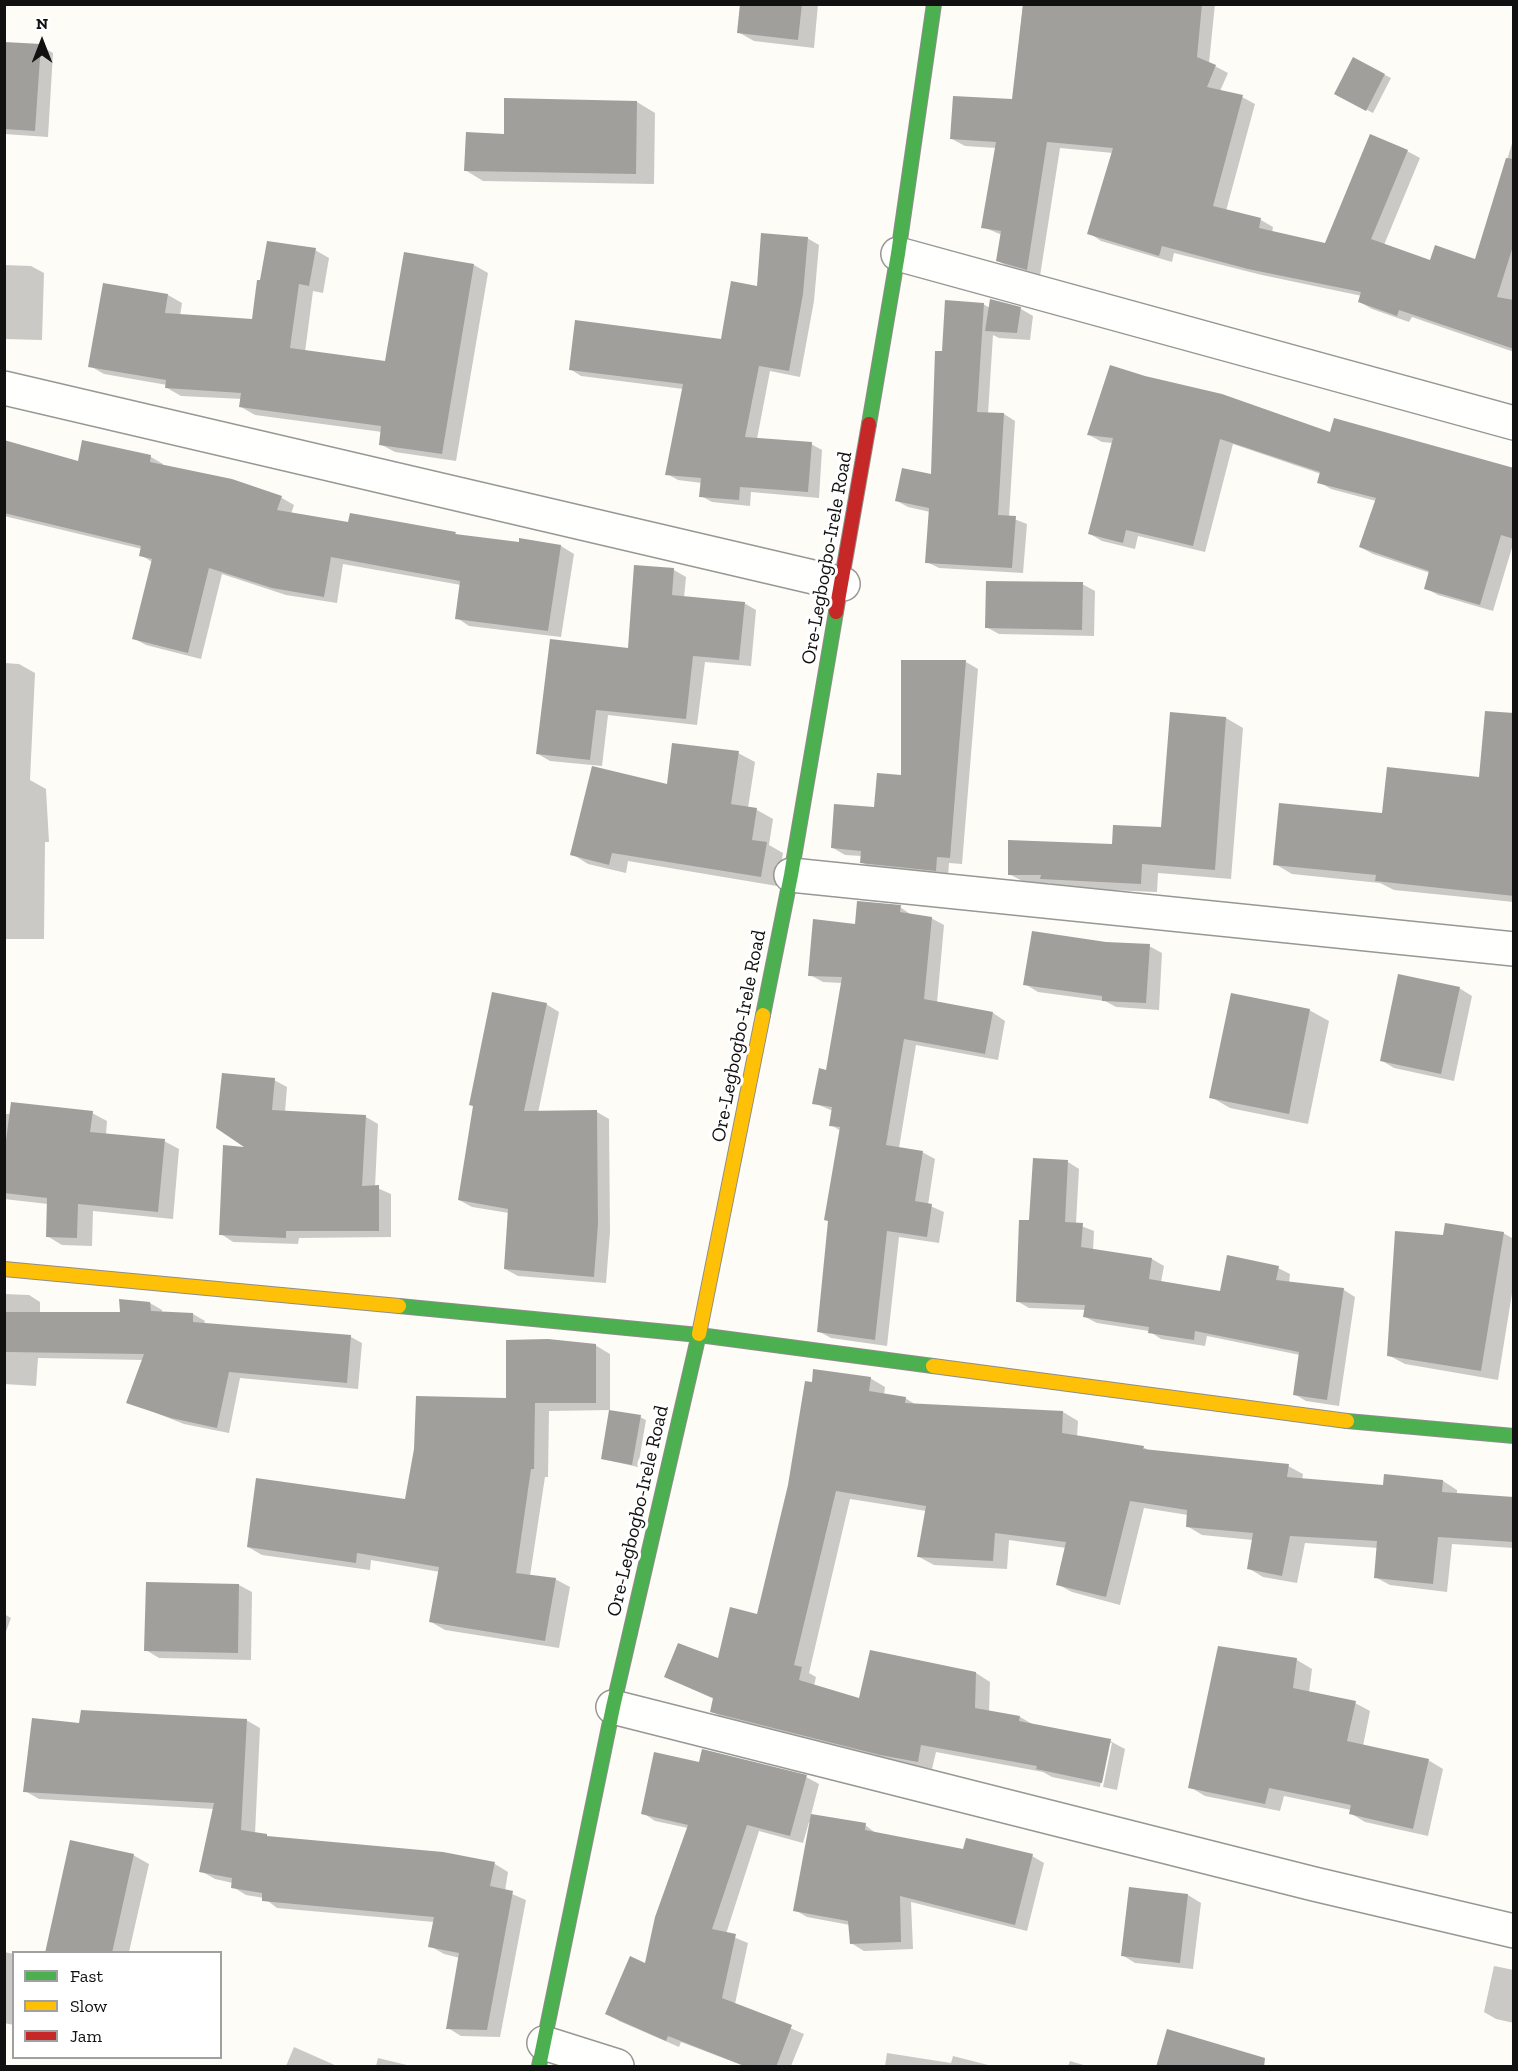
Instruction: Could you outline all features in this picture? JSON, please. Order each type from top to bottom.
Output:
[{"type":"main road","name":"Ore-Legbogbo-Irele Road","points":[[541,2055],[613,1707],[699,1335],[791,875],[843,584],[898,254],[934,4]]},
{"type":"main road","points":[[4,1269],[699,1335],[1375,1425],[1514,1436]]},
{"type":"street","points":[[898,254],[1514,423]]},
{"type":"street","points":[[4,388],[843,584]]},
{"type":"street","points":[[791,875],[1514,949]]},
{"type":"street","points":[[613,1707],[1314,1884],[1514,1931]]},
{"type":"street","points":[[541,2055],[617,2067]]},
{"type":"building","points":[[740,4],[802,4],[798,40],[737,33]]},
{"type":"building","points":[[1023,4],[1202,4],[1197,57],[1216,65],[1207,87],[1243,95],[1213,206],[1261,218],[1259,228],[1325,243],[1370,134],[1408,150],[1371,239],[1430,260],[1435,245],[1475,259],[1506,158],[1514,159],[1514,243],[1497,297],[1514,300],[1514,349],[1399,310],[1397,316],[1358,302],[1361,292],[1248,269],[1162,246],[1159,256],[1087,234],[1113,148],[1047,142],[1027,270],[996,261],[1001,231],[981,228],[996,142],[950,139],[953,96],[1012,99]]},
{"type":"building","points":[[4,42],[41,44],[35,131],[4,129]]},
{"type":"building","points":[[1353,57],[1385,74],[1366,111],[1334,94]]},
{"type":"building","points":[[504,98],[637,101],[636,174],[464,171],[466,132],[504,134]]},
{"type":"building","points":[[761,233],[808,237],[803,294],[789,371],[759,366],[745,437],[812,442],[808,492],[740,487],[739,500],[699,497],[701,478],[665,475],[683,384],[569,370],[575,320],[721,339],[731,281],[757,286]]},
{"type":"building","points":[[267,241],[316,248],[309,286],[299,284],[290,348],[385,361],[404,252],[474,264],[442,454],[379,445],[381,426],[239,407],[241,393],[165,388],[166,380],[88,367],[103,283],[168,294],[165,313],[252,319],[257,280],[260,280]]},
{"type":"building","points":[[990,299],[1021,307],[1017,333],[985,331]]},
{"type":"building","points":[[945,300],[984,303],[977,412],[1004,413],[998,515],[1016,516],[1012,568],[925,563],[929,508],[895,501],[902,468],[931,474],[935,351],[942,351]]},
{"type":"building","points":[[1110,365],[1145,376],[1222,394],[1330,432],[1334,418],[1514,468],[1514,539],[1501,535],[1480,605],[1424,589],[1429,571],[1359,547],[1376,498],[1317,483],[1320,472],[1220,439],[1193,546],[1126,530],[1123,543],[1088,534],[1113,438],[1087,435]]},
{"type":"building","points":[[4,440],[78,461],[82,440],[151,455],[150,462],[232,479],[282,496],[277,510],[348,522],[350,513],[456,532],[455,534],[519,542],[519,538],[561,545],[548,631],[455,619],[460,581],[331,557],[324,597],[272,588],[209,568],[188,653],[132,639],[152,559],[139,556],[141,546],[4,513]]},
{"type":"building","points":[[634,565],[674,568],[672,595],[745,602],[739,660],[693,656],[686,719],[596,710],[590,760],[536,754],[550,639],[628,648]]},
{"type":"building","points":[[986,581],[1083,582],[1082,630],[985,628]]},
{"type":"building","points":[[901,660],[966,660],[950,858],[937,857],[936,871],[860,863],[861,851],[831,848],[834,804],[874,807],[877,773],[901,775]]},
{"type":"building","points":[[1485,711],[1514,713],[1514,896],[1375,881],[1376,875],[1273,865],[1279,803],[1382,813],[1387,767],[1479,777]]},
{"type":"building","points":[[1170,712],[1226,717],[1215,870],[1142,864],[1141,884],[1040,879],[1041,875],[1008,875],[1008,840],[1112,844],[1113,825],[1161,827]]},
{"type":"building","points":[[672,743],[739,751],[731,804],[757,808],[752,840],[767,842],[761,877],[612,853],[609,865],[570,855],[592,766],[667,784]]},
{"type":"building","points":[[857,901],[901,905],[900,912],[932,917],[924,999],[993,1012],[985,1054],[904,1039],[886,1145],[923,1151],[915,1201],[932,1204],[927,1237],[887,1231],[875,1340],[817,1332],[828,1221],[824,1220],[840,1127],[829,1126],[832,1107],[812,1104],[819,1068],[826,1070],[842,977],[808,976],[813,919],[855,924]]},
{"type":"building","points":[[1032,931],[1106,942],[1150,944],[1146,1003],[1102,1001],[1102,996],[1023,985]]},
{"type":"building","points":[[1398,974],[1460,987],[1441,1074],[1380,1061]]},
{"type":"building","points":[[492,992],[547,1003],[524,1111],[597,1110],[598,1224],[594,1277],[504,1269],[508,1209],[458,1200],[473,1106],[469,1105]]},
{"type":"building","points":[[1231,993],[1310,1009],[1289,1114],[1209,1098]]},
{"type":"building","points":[[222,1073],[275,1078],[272,1110],[366,1115],[362,1186],[379,1185],[379,1231],[286,1231],[286,1238],[219,1235],[223,1145],[244,1147],[216,1128]]},
{"type":"building","points":[[11,1102],[93,1111],[90,1132],[165,1139],[158,1212],[78,1204],[77,1238],[46,1237],[47,1198],[4,1193],[4,1156]]},
{"type":"building","points":[[1033,1158],[1068,1160],[1065,1222],[1083,1223],[1081,1247],[1152,1258],[1149,1279],[1220,1291],[1227,1255],[1279,1266],[1276,1280],[1344,1288],[1327,1400],[1293,1395],[1299,1352],[1195,1331],[1194,1340],[1148,1333],[1149,1327],[1083,1317],[1085,1305],[1016,1302],[1019,1220],[1029,1220]]},
{"type":"building","points":[[1445,1223],[1504,1232],[1481,1371],[1387,1356],[1395,1231],[1443,1235]]},
{"type":"building","points":[[119,1299],[150,1302],[151,1311],[193,1313],[193,1322],[351,1335],[347,1383],[229,1372],[217,1428],[171,1418],[126,1403],[144,1354],[4,1352],[4,1312],[120,1312]]},
{"type":"building","points":[[548,1339],[596,1344],[596,1403],[535,1403],[534,1469],[531,1469],[516,1573],[556,1578],[545,1641],[429,1622],[439,1567],[357,1553],[356,1563],[247,1547],[256,1478],[405,1499],[414,1449],[416,1396],[506,1398],[506,1340]]},
{"type":"building","points":[[813,1369],[871,1377],[869,1391],[906,1397],[905,1403],[1063,1411],[1062,1433],[1144,1446],[1143,1449],[1289,1464],[1287,1477],[1383,1485],[1384,1474],[1443,1480],[1442,1492],[1514,1497],[1514,1542],[1438,1537],[1433,1584],[1374,1578],[1377,1541],[1290,1536],[1282,1576],[1247,1569],[1253,1533],[1186,1527],[1187,1510],[1130,1501],[1106,1597],[1056,1585],[1066,1542],[995,1533],[993,1561],[917,1557],[926,1506],[836,1491],[794,1665],[802,1667],[799,1680],[859,1698],[870,1650],[976,1672],[975,1708],[1020,1716],[1019,1721],[1111,1739],[1102,1783],[1036,1769],[1037,1766],[921,1745],[918,1762],[880,1755],[710,1712],[713,1698],[664,1677],[678,1643],[718,1658],[730,1607],[757,1614],[788,1485],[805,1381],[812,1382]]},
{"type":"building","points":[[609,1410],[641,1415],[632,1465],[601,1459]]},
{"type":"building","points":[[146,1582],[239,1584],[238,1653],[144,1651]]},
{"type":"building","points":[[1218,1646],[1297,1658],[1293,1688],[1356,1701],[1347,1741],[1429,1759],[1413,1829],[1349,1814],[1351,1805],[1269,1788],[1265,1804],[1188,1788]]},
{"type":"building","points":[[81,1710],[247,1719],[241,1830],[267,1834],[267,1836],[443,1852],[495,1862],[490,1886],[513,1891],[487,2030],[446,2029],[459,1953],[428,1947],[434,1917],[262,1901],[262,1893],[231,1888],[232,1878],[199,1872],[214,1803],[23,1792],[32,1718],[79,1723]]},
{"type":"building","points":[[702,1749],[807,1775],[790,1836],[747,1825],[712,1929],[736,1934],[722,1998],[792,2025],[776,2067],[747,2067],[668,2036],[666,2041],[605,2014],[630,1956],[645,1963],[655,1917],[688,1825],[641,1814],[654,1752],[699,1762]]},
{"type":"building","points":[[811,1814],[866,1823],[865,1830],[963,1849],[966,1838],[1033,1854],[1015,1925],[900,1896],[901,1942],[850,1944],[848,1921],[793,1911]]},
{"type":"building","points":[[70,1840],[134,1854],[112,1951],[45,1951]]},
{"type":"building","points":[[1129,1887],[1188,1894],[1180,1963],[1121,1956]]},
{"type":"building","points":[[1167,2029],[1265,2058],[1264,2067],[1156,2067]]},
{"type":"traffic: fast","points":[[869,424],[898,254],[934,4]]},
{"type":"traffic: fast","points":[[763,1015],[791,875],[836,612]]},
{"type":"traffic: fast","points":[[399,1306],[699,1335],[933,1366]]},
{"type":"traffic: fast","points":[[539,2066],[613,1707],[699,1334]]},
{"type":"traffic: fast","points":[[1347,1421],[1514,1436]]},
{"type":"traffic: slow","points":[[699,1334],[763,1015]]},
{"type":"traffic: slow","points":[[4,1269],[399,1306]]},
{"type":"traffic: slow","points":[[933,1366],[1347,1421]]},
{"type":"traffic: jam","points":[[836,612],[869,424]]}]
